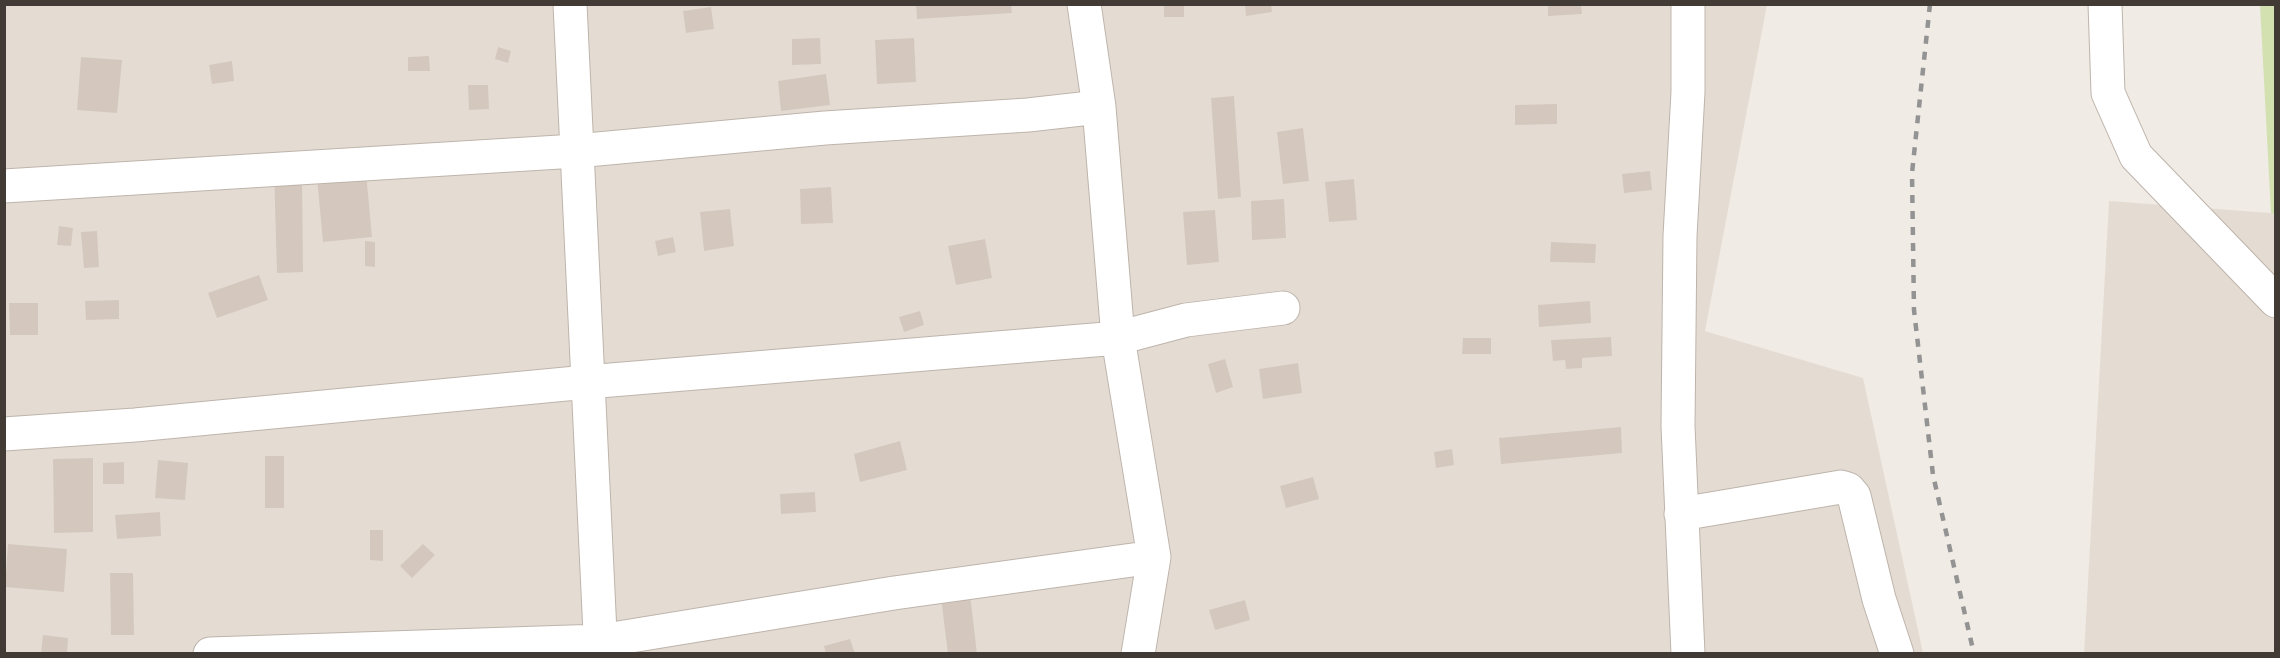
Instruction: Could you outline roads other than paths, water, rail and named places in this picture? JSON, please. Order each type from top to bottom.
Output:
[{"type":"street","points":[[570,4],[600,647]]},
{"type":"street","points":[[1084,4],[1099,107],[1118,338],[1154,557],[1138,654]]},
{"type":"street","points":[[1688,4],[1688,92],[1680,236],[1678,426],[1688,654]]},
{"type":"street","points":[[2105,4],[2108,93],[2136,156],[2276,301]]},
{"type":"street","points":[[4,186],[576,151],[825,128],[1028,115],[1099,107]]},
{"type":"street","points":[[4,434],[135,425],[587,382],[1118,338],[1186,320],[1283,308]]},
{"type":"street","points":[[1681,514],[1841,487],[1848,489],[1854,496],[1879,599],[1897,654]]},
{"type":"street","points":[[210,654],[600,647],[894,593],[1154,557]]},
{"type":"railway","points":[[1930,4],[1912,173],[1914,310],[1933,475],[1974,654]]}]
